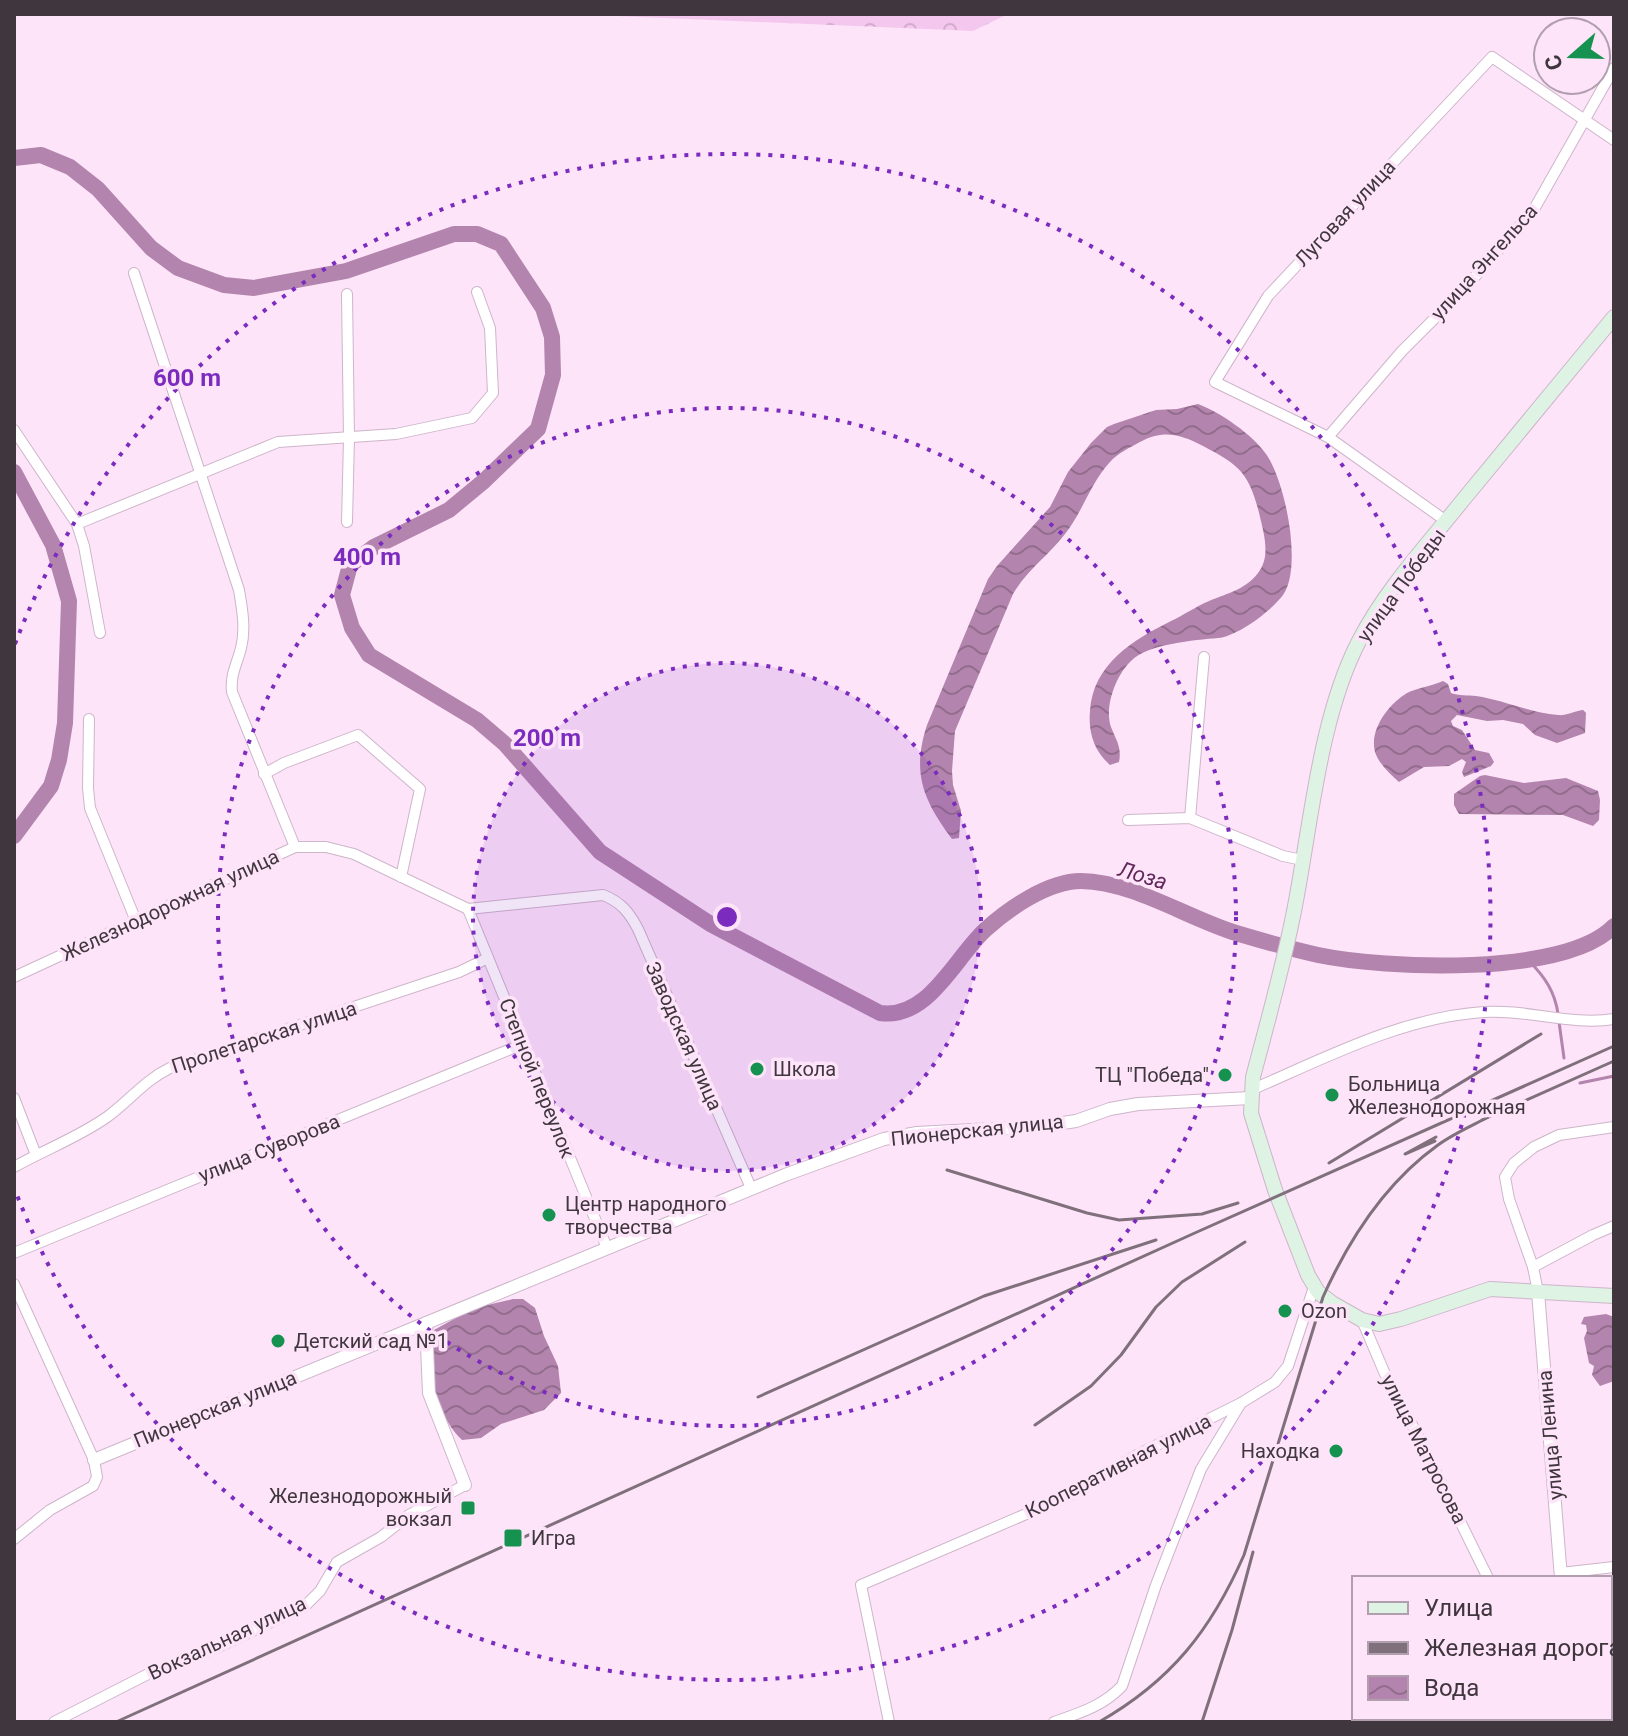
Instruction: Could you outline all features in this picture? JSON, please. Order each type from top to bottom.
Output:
[{"type":"main road","name":"улица Победы","points":[[1250,1094],[1295,905],[1330,721],[1346,670],[1372,618],[1446,521],[1614,317]]},
{"type":"main road","points":[[1250,1094],[1251,1113],[1264,1158],[1314,1287],[1323,1297],[1362,1320],[1379,1324],[1401,1319],[1490,1289],[1614,1296]]},
{"type":"street","name":"Луговая улица","points":[[1328,437],[1215,382],[1268,296],[1492,57],[1584,122]]},
{"type":"street","name":"улица Энгельса","points":[[1328,437],[1402,351],[1464,289],[1533,211],[1614,68]]},
{"type":"street","points":[[1584,122],[1614,140]]},
{"type":"street","points":[[134,273],[239,590],[242,645],[231,679],[232,692],[295,847]]},
{"type":"street","points":[[77,524],[278,442],[396,434],[472,418],[493,393],[490,328],[477,292]]},
{"type":"street","points":[[347,294],[347,522]]},
{"type":"street","points":[[14,430],[77,524],[100,633]]},
{"type":"street","points":[[1328,437],[1446,521]]},
{"type":"street","points":[[1190,818],[1204,657]]},
{"type":"street","points":[[89,719],[90,808],[136,921]]},
{"type":"street","points":[[264,774],[284,763],[358,735],[420,789],[401,877]]},
{"type":"street","points":[[1128,820],[1190,818],[1283,856],[1302,860]]},
{"type":"street","name":"Железнодорожная улица","points":[[14,977],[295,847],[313,845],[354,854],[468,909]]},
{"type":"street","name":"Заводская улица","points":[[468,909],[603,895],[615,900],[628,912],[751,1188]]},
{"type":"street","name":"Степной переулок","points":[[468,909],[607,1248]]},
{"type":"street","name":"Пролетарская улица","points":[[14,1167],[103,1120],[146,1082],[170,1068],[459,972],[488,958]]},
{"type":"street","points":[[1250,1094],[1387,1034],[1438,1019],[1485,1011],[1587,1020],[1614,1019]]},
{"type":"street","name":"улица Суворова","points":[[14,1253],[523,1044]]},
{"type":"street","name":"Пионерская улица","points":[[94,1460],[849,1150],[917,1133],[1043,1126],[1076,1121],[1110,1109],[1138,1104],[1250,1094]]},
{"type":"street","points":[[14,1098],[36,1155]]},
{"type":"street","points":[[1538,1292],[1505,1177],[1514,1163],[1534,1147],[1559,1135],[1614,1127]]},
{"type":"street","points":[[1533,1267],[1614,1226]]},
{"type":"street","points":[[14,1284],[94,1460],[97,1477],[93,1486],[43,1515],[14,1539]]},
{"type":"street","name":"Кооперативная улица","points":[[889,1722],[861,1585],[1068,1496],[1137,1455],[1241,1403],[1275,1382],[1288,1366],[1314,1287]]},
{"type":"street","name":"улица Ленина","points":[[1538,1292],[1561,1576]]},
{"type":"street","name":"улица Матросова","points":[[1362,1320],[1385,1374],[1487,1576]]},
{"type":"street","points":[[426,1323],[429,1393],[465,1485]]},
{"type":"street","points":[[1054,1722],[1101,1704],[1116,1692],[1126,1678],[1156,1585],[1201,1469],[1241,1403]]},
{"type":"street","name":"Вокзальная улица","points":[[54,1722],[152,1672],[216,1648],[305,1606],[320,1591],[337,1562],[381,1537],[409,1515],[465,1485]]},
{"type":"street","points":[[1561,1576],[1614,1567]]},
{"type":"green space","points":[[570,14],[1008,14],[973,31]]},
{"type":"water","points":[[1198,404],[1245,432],[1273,466],[1285,503],[1291,545],[1289,582],[1283,595],[1262,615],[1235,633],[1159,647],[1131,661],[1116,683],[1110,701],[1109,719],[1120,752],[1119,762],[1110,765],[1104,760],[1091,734],[1090,711],[1093,694],[1107,667],[1143,636],[1250,582],[1263,564],[1265,551],[1262,524],[1251,489],[1240,470],[1223,457],[1175,435],[1148,438],[1117,456],[1097,479],[1065,534],[1013,594],[955,731],[953,785],[961,811],[959,838],[952,839],[934,812],[923,786],[920,773],[922,742],[988,579],[1050,507],[1068,472],[1107,427],[1156,410]]},
{"type":"water","points":[[1443,681],[1448,684],[1451,693],[1457,695],[1486,698],[1537,712],[1561,715],[1583,710],[1586,713],[1585,733],[1557,743],[1535,735],[1523,724],[1457,715],[1451,721],[1453,726],[1462,730],[1475,750],[1489,753],[1494,762],[1491,766],[1464,777],[1462,772],[1466,762],[1462,759],[1449,766],[1424,767],[1399,782],[1382,765],[1375,752],[1378,726],[1387,710],[1407,693]]},
{"type":"water","points":[[1485,775],[1524,783],[1566,778],[1598,791],[1599,820],[1593,826],[1563,815],[1459,814],[1454,805],[1454,794]]},
{"type":"water","points":[[523,1299],[535,1308],[558,1366],[561,1393],[544,1410],[501,1424],[481,1438],[462,1440],[445,1417],[435,1389],[431,1359],[434,1330],[474,1308]]},
{"type":"water","points":[[1606,1314],[1614,1317],[1614,1381],[1600,1386],[1592,1375],[1594,1366],[1589,1363],[1584,1338],[1586,1325],[1581,1324],[1584,1317]]},
{"type":"waterway","name":"Лоза","points":[[14,158],[41,155],[70,167],[98,189],[151,248],[178,268],[224,285],[254,288],[346,271],[454,234],[477,234],[501,244],[543,308],[552,337],[553,375],[538,429],[449,510],[374,547],[350,565],[342,595],[352,628],[369,655],[477,720],[505,744],[600,852],[712,925],[880,1013],[897,1013],[912,1007],[939,985],[994,922],[1029,898],[1068,882],[1121,887],[1236,933],[1298,950],[1386,964],[1473,965],[1516,961],[1556,954],[1590,942],[1614,926]]},
{"type":"waterway","points":[[14,472],[53,545],[69,601],[65,723],[59,760],[51,786],[14,836]]},
{"type":"waterway","points":[[1529,961],[1548,985],[1558,1014]]},
{"type":"waterway","points":[[1559,1022],[1564,1058]]},
{"type":"waterway","points":[[1580,1083],[1614,1076]]},
{"type":"railway","points":[[1329,1163],[1541,1034]]},
{"type":"railway","points":[[116,1722],[1614,1046]]},
{"type":"railway","points":[[1482,1120],[1614,1061]]},
{"type":"railway","points":[[1099,1722],[1125,1706],[1168,1671],[1218,1607],[1244,1555],[1323,1297],[1357,1233],[1385,1194],[1419,1160],[1438,1145],[1492,1115]]},
{"type":"railway","points":[[1435,1141],[1405,1154],[1436,1137]]},
{"type":"railway","points":[[947,1170],[1119,1220],[1202,1214],[1238,1203]]},
{"type":"railway","points":[[758,1397],[984,1296],[1156,1240]]},
{"type":"railway","points":[[1035,1425],[1091,1386],[1121,1355],[1156,1307],[1182,1282],[1245,1242]]},
{"type":"railway","points":[[1202,1722],[1253,1552]]},
{"type":"place","name":"Школа","points":[[757,1069]]},
{"type":"place","name":"ТЦ \"Победа\"","points":[[1225,1075]]},
{"type":"place","name":"Больница Железнодорожная","points":[[1332,1095]]},
{"type":"place","name":"Центр народного творчества","points":[[549,1215]]},
{"type":"place","name":"Ozon","points":[[1285,1311]]},
{"type":"place","name":"Детский сад №1","points":[[278,1341]]},
{"type":"place","name":"Находка","points":[[1336,1451]]},
{"type":"place","name":"Железнодорожный вокзал","points":[[468,1508]]},
{"type":"place","name":"Игра","points":[[513,1538]]}]
